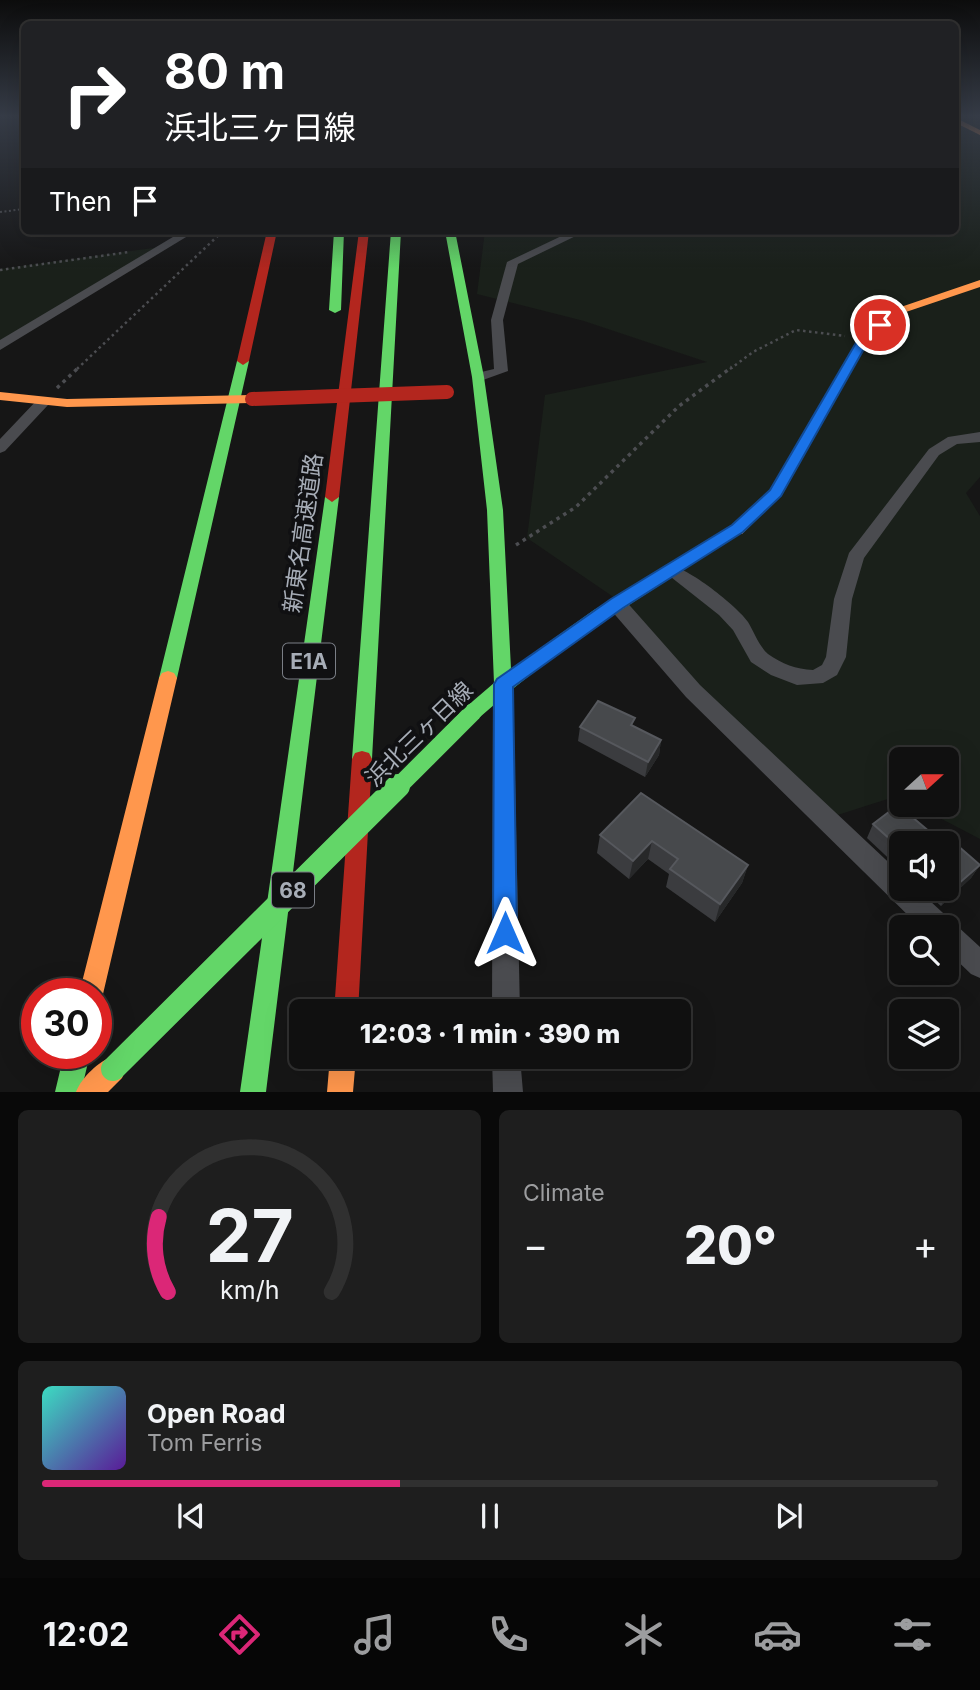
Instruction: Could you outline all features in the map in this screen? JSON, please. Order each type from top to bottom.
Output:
[{"type":"main road","points":[[95,978],[235,399],[271,235]]},
{"type":"main road","points":[[296,755],[334,343],[339,235]]},
{"type":"main road","name":"新東名高速道路","points":[[253,1091],[351,357],[364,235]]},
{"type":"main road","name":"E1A","points":[[346,999],[394,298],[396,235]]},
{"type":"main road","points":[[394,298],[412,235]]},
{"type":"main road","points":[[451,235],[478,384],[495,510],[503,684]]},
{"type":"main road","name":"浜北三ヶ日線","points":[[89,1091],[503,684],[617,604],[738,529],[776,493],[864,338],[896,312],[980,283]]},
{"type":"main road","points":[[0,396],[43,402],[252,399],[447,392],[478,384]]},
{"type":"main road","points":[[68,1091],[73,1069]]},
{"type":"main road","points":[[340,1091],[341,1069]]},
{"type":"street","points":[[0,346],[184,235]]},
{"type":"street","points":[[478,384],[501,371],[496,320],[513,262],[572,235]]},
{"type":"street","points":[[0,448],[43,402]]},
{"type":"street","points":[[671,570],[726,610],[740,625],[758,657],[778,670],[797,677],[816,678],[830,670],[836,657],[843,599],[855,557],[934,452],[953,440],[980,437]]},
{"type":"street","points":[[617,604],[693,691],[926,915]]},
{"type":"street","points":[[503,684],[506,999]]},
{"type":"street","points":[[959,945],[980,965]]},
{"type":"street","points":[[507,1069],[508,1091]]},
{"type":"path","points":[[0,212],[21,209]]},
{"type":"path","points":[[43,402],[219,235]]},
{"type":"path","points":[[0,270],[166,246]]},
{"type":"path","points":[[496,558],[576,507],[679,406],[752,352],[796,330],[864,338]]},
{"type":"shaded area","points":[[959,168],[980,168],[980,477],[966,493],[980,516],[980,839],[938,817],[959,817],[959,747],[889,747],[889,799],[825,819],[612,596],[527,538],[545,395],[707,362],[584,321],[477,294],[484,235],[959,235]]},
{"type":"shaded area","points":[[160,247],[0,347],[0,269]]},
{"type":"building","points":[[598,701],[635,718],[631,725],[661,740],[648,762],[580,727]]},
{"type":"building","points":[[641,793],[748,865],[720,904],[670,869],[678,859],[652,841],[633,861],[600,835]]},
{"type":"building","points":[[889,812],[889,817],[912,817],[929,831],[889,831],[889,838],[873,824]]},
{"type":"building","points":[[959,847],[980,865],[959,883]]},
{"type":"traffic: fast","points":[[335,310],[339,235]]},
{"type":"traffic: fast","points":[[362,759],[396,235]]},
{"type":"traffic: fast","points":[[451,235],[478,377],[495,510],[503,684]]},
{"type":"traffic: fast","points":[[168,678],[243,361]]},
{"type":"traffic: fast","points":[[253,1092],[332,497]]},
{"type":"traffic: fast","points":[[473,712],[534,660],[567,637],[737,530]]},
{"type":"traffic: fast","points":[[113,1069],[473,712]]},
{"type":"traffic: fast","points":[[68,1092],[73,1069]]},
{"type":"traffic: slow","points":[[737,530],[776,493],[864,338],[896,312],[980,283]]},
{"type":"traffic: slow","points":[[0,396],[67,403],[251,399]]},
{"type":"traffic: slow","points":[[95,978],[168,678]]},
{"type":"traffic: slow","points":[[89,1092],[113,1069]]},
{"type":"traffic: slow","points":[[340,1092],[342,1069]]},
{"type":"traffic: jam","points":[[243,361],[271,235]]},
{"type":"traffic: jam","points":[[332,497],[364,235]]},
{"type":"traffic: jam","points":[[252,399],[447,392]]},
{"type":"traffic: jam","points":[[347,999],[362,759]]},
{"type":"route","points":[[505,933],[503,684],[617,604],[738,529],[776,493],[864,338],[880,325]]}]
